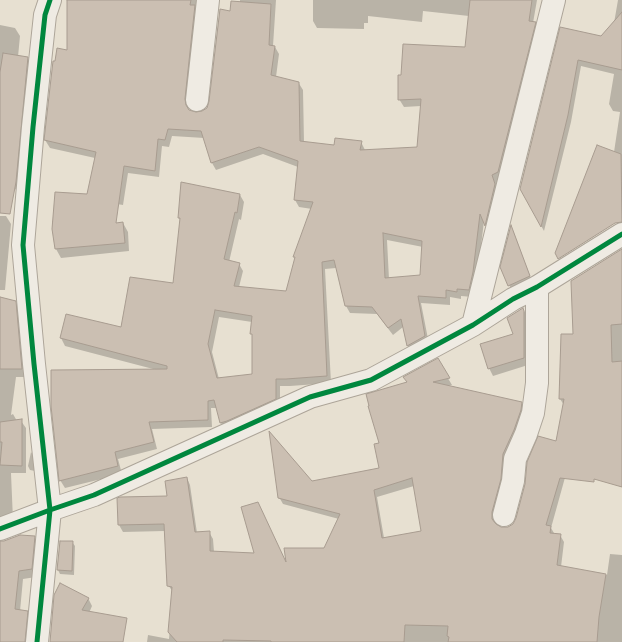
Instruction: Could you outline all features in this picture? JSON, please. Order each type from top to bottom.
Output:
[{"type":"street","points":[[37,642],[50,510],[23,245],[34,112],[45,15],[50,0]]},
{"type":"street","points":[[197,100],[208,0]]},
{"type":"street","points":[[473,325],[554,0]]},
{"type":"street","points":[[0,530],[50,510],[94,495],[310,397],[371,380],[473,325],[513,299],[537,287],[622,234]]},
{"type":"street","points":[[504,516],[513,481],[515,460],[533,413],[537,383],[537,287]]},
{"type":"building","points":[[67,0],[191,0],[190,5],[195,5],[185,99],[189,110],[196,112],[202,111],[207,108],[209,101],[220,9],[230,11],[231,1],[271,4],[269,45],[275,46],[271,75],[299,82],[300,141],[334,145],[335,138],[362,141],[360,150],[417,147],[421,99],[398,100],[398,75],[401,75],[403,44],[465,47],[470,0],[532,0],[529,21],[536,22],[498,172],[492,175],[495,184],[485,226],[480,214],[473,272],[469,290],[457,289],[457,292],[446,290],[446,298],[418,296],[425,336],[407,346],[401,319],[388,328],[372,307],[345,306],[334,260],[322,262],[327,376],[276,379],[276,399],[220,423],[214,400],[208,401],[208,420],[149,422],[154,442],[115,452],[118,466],[59,481],[51,406],[51,370],[167,369],[167,366],[60,338],[66,314],[121,327],[130,277],[173,283],[180,218],[178,218],[181,182],[240,194],[237,213],[235,212],[224,259],[240,263],[234,286],[286,291],[295,257],[293,257],[313,202],[294,200],[298,161],[259,147],[211,163],[201,131],[168,129],[165,140],[158,139],[155,171],[124,166],[116,223],[123,222],[125,243],[55,249],[52,229],[55,192],[87,194],[96,152],[44,140],[53,61],[55,61],[57,48],[67,50]],"holes":[[[383,233],[422,241],[420,275],[385,278]],[[215,310],[252,316],[250,334],[252,334],[252,374],[217,378],[208,344]]]},
{"type":"building","points":[[622,12],[622,70],[578,60],[568,115],[541,227],[520,189],[560,27],[601,36]]},
{"type":"building","points":[[3,53],[28,57],[16,182],[10,214],[0,213],[0,72]]},
{"type":"building","points":[[597,145],[621,154],[622,222],[615,223],[558,259],[555,253]]},
{"type":"building","points":[[511,225],[530,276],[508,286],[500,267]]},
{"type":"building","points":[[622,249],[622,324],[611,325],[612,362],[622,361],[622,487],[594,479],[594,482],[560,478],[546,525],[551,526],[550,533],[561,534],[557,565],[606,574],[599,617],[597,642],[448,642],[448,626],[405,625],[404,642],[271,642],[223,640],[223,642],[177,642],[168,632],[172,587],[167,586],[164,524],[118,525],[117,498],[167,496],[165,481],[187,477],[195,532],[210,531],[210,551],[254,553],[241,507],[258,502],[286,562],[284,548],[324,548],[340,514],[278,498],[269,431],[312,481],[379,468],[374,444],[379,443],[366,394],[407,382],[403,377],[438,358],[450,378],[433,382],[522,402],[521,410],[514,430],[503,454],[501,479],[492,512],[492,519],[501,527],[508,527],[513,524],[525,484],[527,462],[538,436],[556,441],[564,399],[559,399],[561,334],[573,334],[571,281]],"holes":[[[412,478],[421,531],[382,538],[374,490]]]},
{"type":"building","points":[[0,297],[16,301],[22,369],[0,369]]},
{"type":"building","points":[[523,308],[524,358],[488,369],[480,344],[513,334],[507,318]]},
{"type":"building","points":[[22,419],[22,466],[0,465],[2,442],[0,442],[0,422]]},
{"type":"building","points":[[20,535],[35,536],[32,569],[19,571],[15,609],[28,611],[25,642],[0,642],[0,541]]},
{"type":"building","points":[[60,541],[73,541],[72,571],[57,570]]},
{"type":"building","points":[[60,583],[89,598],[82,610],[127,618],[123,642],[50,642],[54,595]]},
{"type":"cycle path","points":[[37,642],[50,510],[23,245],[33,127],[45,15],[50,0]]},
{"type":"cycle path","points":[[0,529],[94,495],[310,397],[371,380],[473,325],[513,299],[537,287],[622,234]]}]
